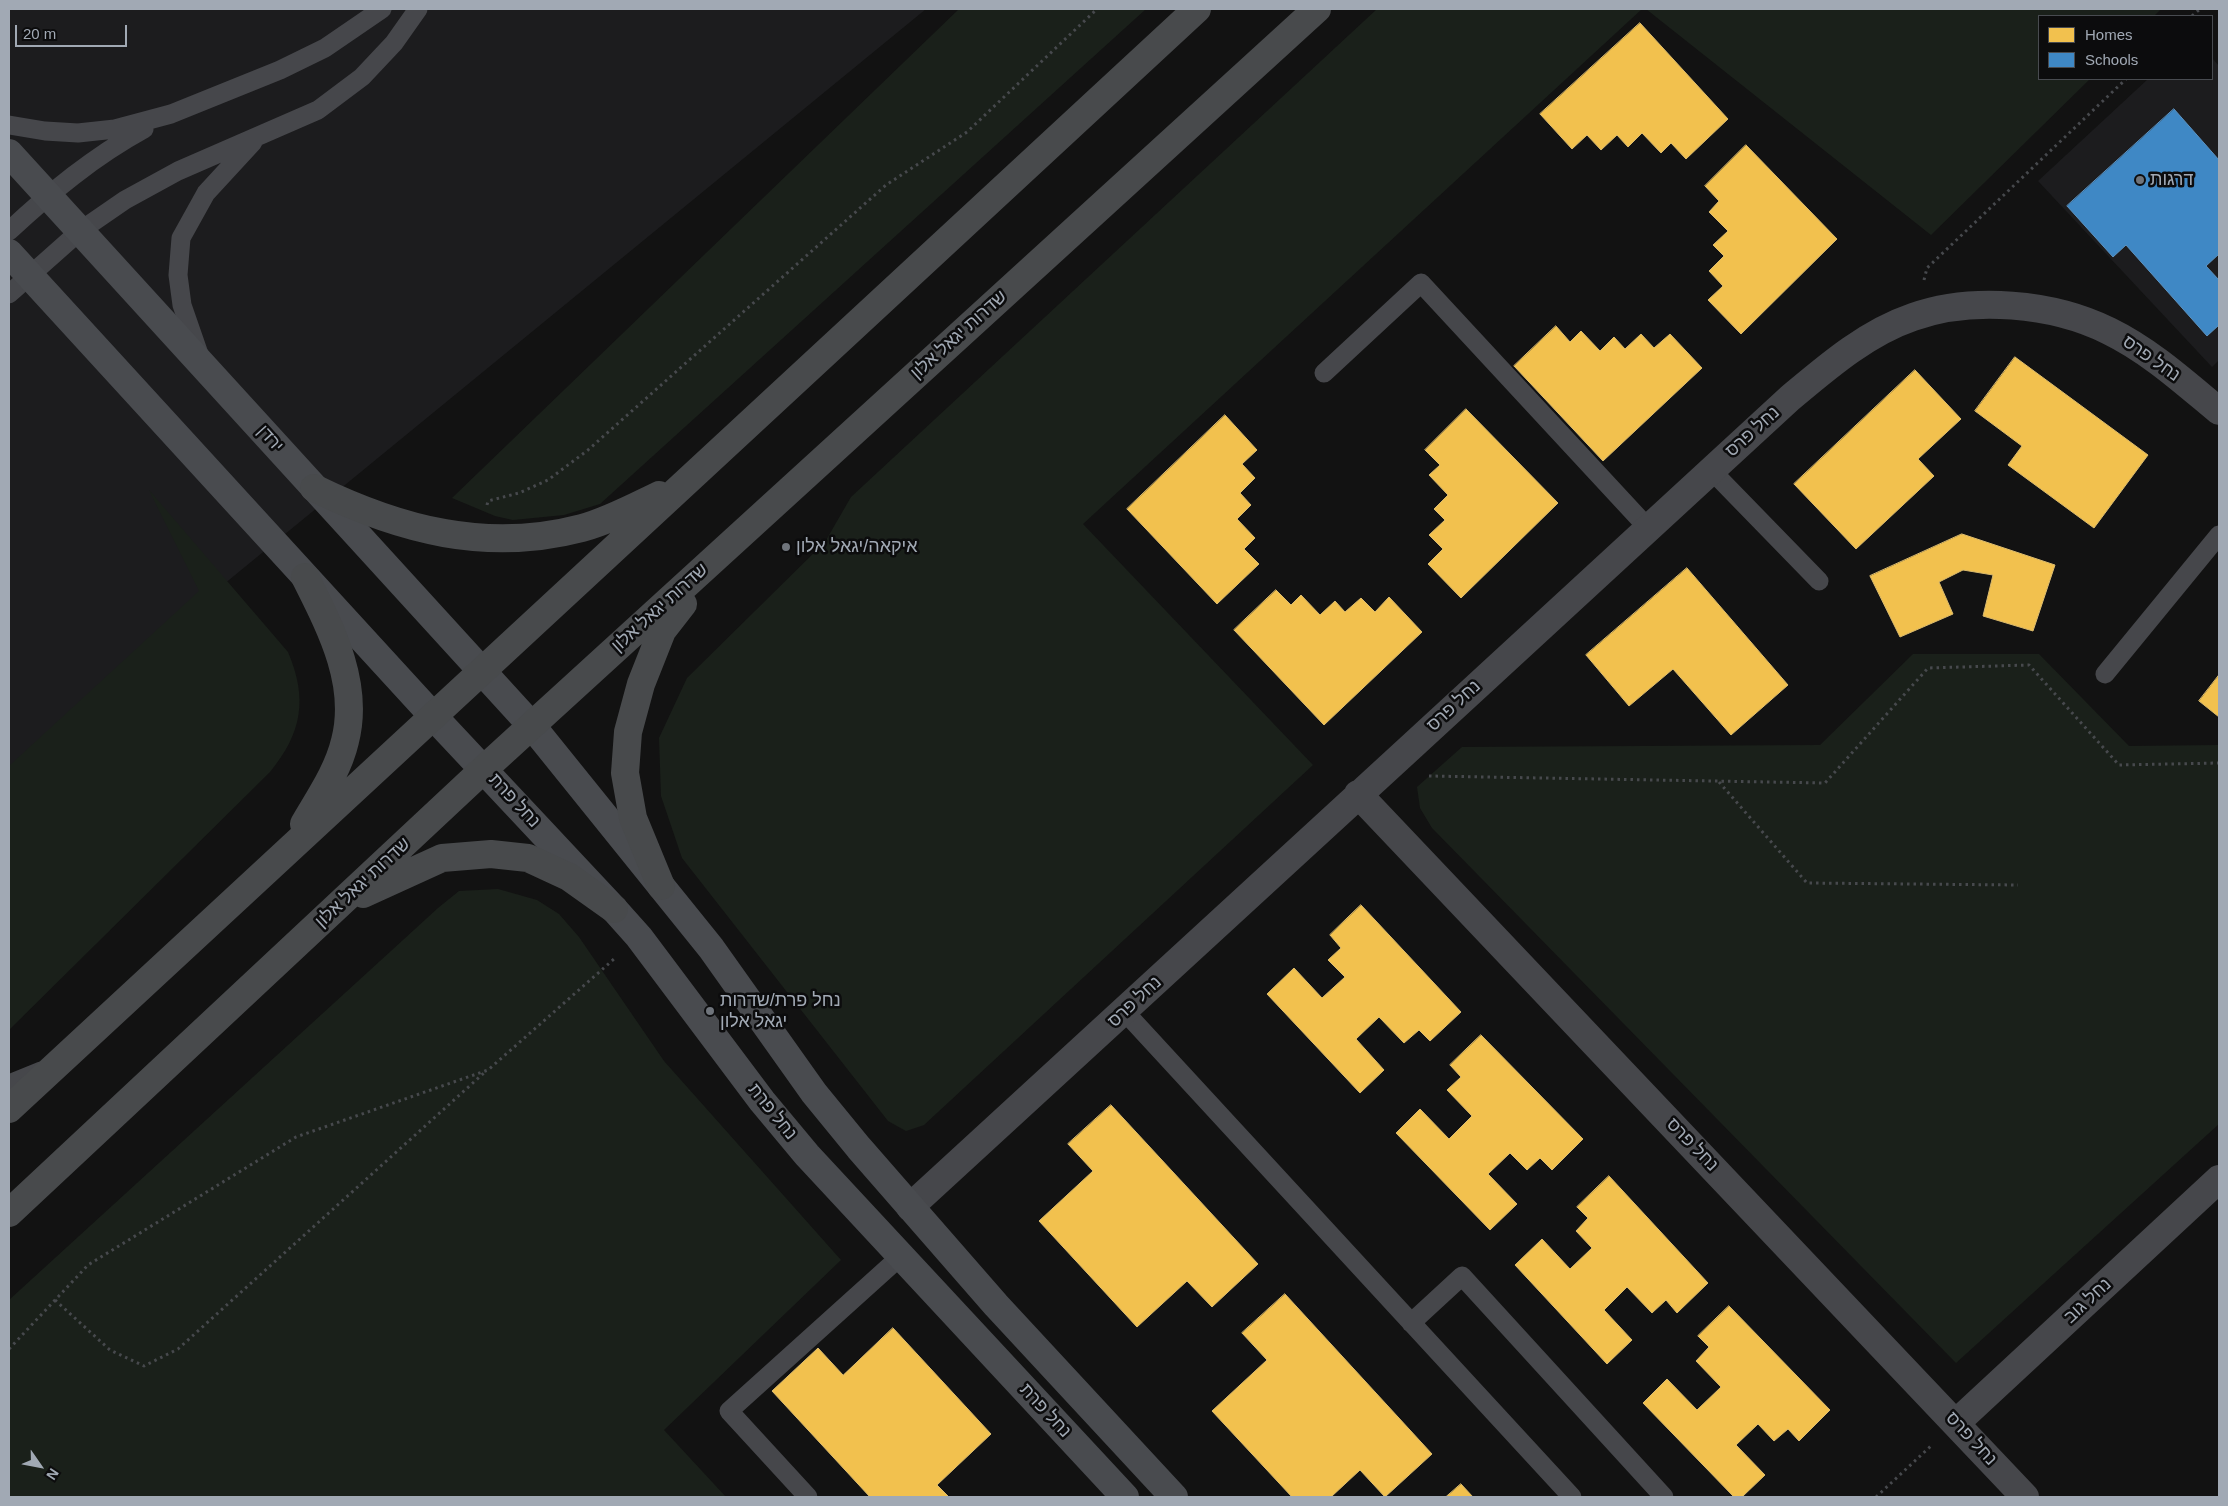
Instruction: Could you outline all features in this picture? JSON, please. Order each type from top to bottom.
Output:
[{"type":"highway","points":[[9,1109],[1197,9]]},
{"type":"highway","name":"שדרות יגאל אלון","points":[[9,1213],[484,769],[1317,9]]},
{"type":"highway","points":[[314,488],[348,504],[394,520],[444,534],[485,538],[512,538],[582,528],[628,510],[683,484]]},
{"type":"highway","points":[[661,886],[633,818],[625,773],[628,732],[641,684],[662,631],[729,546]]},
{"type":"highway","points":[[288,852],[328,784],[345,741],[349,703],[343,664],[330,627],[305,577]]},
{"type":"highway","points":[[337,907],[442,858],[491,854],[528,858],[561,873],[614,909]]},
{"type":"street","name":"ירדן","points":[[9,152],[532,726]]},
{"type":"street","points":[[9,252],[433,716]]},
{"type":"street","name":"נחל פרס","points":[[910,1207],[1125,1012],[1358,794],[1790,398],[1833,362],[1872,337],[1913,317],[1958,307],[2008,306],[2060,312],[2117,336],[2162,364],[2219,411]]},
{"type":"street","name":"נחל פרת","points":[[433,716],[639,938],[762,1101],[808,1155],[1125,1497]]},
{"type":"street","name":"נחל פרת","points":[[532,726],[711,948],[814,1093],[996,1305],[1174,1497]]},
{"type":"street","name":"נחל פרס","points":[[1358,794],[2025,1497]]},
{"type":"street","name":"נחל גוב","points":[[1956,1423],[2219,1179]]},
{"type":"lane","points":[[9,231],[73,174],[122,141],[171,114],[280,70],[325,48],[382,9]]},
{"type":"lane","points":[[9,294],[80,231],[125,200],[178,171],[318,110],[362,77],[394,43],[418,9]]},
{"type":"lane","points":[[9,124],[45,131],[78,134],[114,129],[171,114]]},
{"type":"lane","points":[[202,365],[182,305],[178,274],[181,238],[206,193],[256,138]]},
{"type":"lane","points":[[1324,373],[1421,283],[1648,528]]},
{"type":"lane","points":[[1711,470],[1818,581]]},
{"type":"lane","points":[[2104,674],[2219,535]]},
{"type":"lane","points":[[1125,1012],[1572,1497]]},
{"type":"lane","points":[[9,1084],[58,1063]]},
{"type":"lane","points":[[808,1497],[729,1411],[901,1256]]},
{"type":"lane","points":[[1411,1322],[1462,1276],[1664,1497]]},
{"type":"path","points":[[485,538],[488,501],[519,494],[548,480],[588,450],[886,185],[967,132],[1097,9]]},
{"type":"path","points":[[1913,317],[1927,268],[2125,80]]},
{"type":"path","points":[[1379,775],[1825,783],[1928,668],[2029,665],[2119,765],[2219,763]]},
{"type":"path","points":[[1718,781],[1807,884],[2018,885]]},
{"type":"path","points":[[55,1300],[110,1350],[144,1366],[178,1349],[488,1070],[639,938]]},
{"type":"path","points":[[9,1349],[88,1265],[296,1136],[488,1070]]},
{"type":"path","points":[[1876,1497],[1956,1423]]},
{"type":"shaded area","points":[[9,9],[926,9],[207,598],[9,776]]},
{"type":"shaded area","points":[[959,9],[1146,9],[600,504],[564,515],[513,520],[495,516],[452,498]]},
{"type":"shaded area","points":[[1377,9],[1642,9],[1083,524],[1313,765],[924,1125],[906,1131],[888,1121],[682,858],[661,796],[659,738],[687,678],[825,542],[851,497]]},
{"type":"shaded area","points":[[1646,9],[2161,9],[2155,15],[2038,15],[2038,80],[2089,80],[1931,235]]},
{"type":"shaded area","points":[[2213,59],[2219,66],[2219,360],[2212,367],[2038,181],[2147,80],[2213,80]]},
{"type":"shaded area","points":[[149,490],[288,652],[298,685],[300,700],[295,729],[281,758],[270,772],[9,1030],[9,766],[199,591]]},
{"type":"shaded area","points":[[1913,654],[2039,654],[2129,746],[2219,745],[2219,1124],[1956,1363],[1432,828],[1420,808],[1417,787],[1462,747],[1820,745]]},
{"type":"shaded area","points":[[498,889],[537,900],[559,914],[579,937],[664,1061],[841,1260],[664,1430],[726,1497],[9,1497],[9,1300],[438,908],[459,891]]},
{"type":"building: Homes","points":[[1640,23],[1728,119],[1686,159],[1671,143],[1661,153],[1642,133],[1628,147],[1617,135],[1601,150],[1587,135],[1572,149],[1540,114]]},
{"type":"building: Homes","points":[[1746,145],[1837,239],[1741,334],[1708,300],[1723,286],[1709,271],[1724,256],[1713,245],[1728,231],[1709,212],[1719,201],[1705,186]]},
{"type":"building: Homes","points":[[1556,326],[1570,342],[1581,331],[1600,351],[1614,337],[1625,349],[1641,334],[1654,348],[1670,334],[1702,368],[1603,461],[1514,366]]},
{"type":"building: Homes","points":[[2015,357],[2148,455],[2094,528],[2008,465],[2022,446],[1975,411]]},
{"type":"building: Homes","points":[[1915,370],[1961,419],[1918,459],[1934,476],[1856,549],[1794,484]]},
{"type":"building: Homes","points":[[1466,409],[1558,503],[1461,598],[1428,564],[1443,549],[1429,535],[1445,520],[1434,509],[1448,495],[1429,475],[1440,465],[1425,450]]},
{"type":"building: Homes","points":[[1225,415],[1257,450],[1242,464],[1255,478],[1240,493],[1251,505],[1237,519],[1255,538],[1244,549],[1259,564],[1217,604],[1127,509]]},
{"type":"building: Homes","points":[[1962,534],[2055,565],[2033,631],[1983,616],[1993,575],[1963,570],[1939,582],[1953,614],[1900,637],[1870,576]]},
{"type":"building: Homes","points":[[1687,568],[1788,685],[1731,735],[1673,669],[1629,706],[1586,655]]},
{"type":"building: Homes","points":[[1276,590],[1291,605],[1301,595],[1320,615],[1335,601],[1345,612],[1361,598],[1375,612],[1389,597],[1422,632],[1324,725],[1234,630]]},
{"type":"building: Homes","points":[[2219,675],[2219,717],[2199,701]]},
{"type":"building: Homes","points":[[1361,905],[1461,1012],[1430,1041],[1419,1030],[1404,1043],[1379,1017],[1356,1039],[1384,1070],[1360,1093],[1267,994],[1294,968],[1322,998],[1345,977],[1328,960],[1341,948],[1330,935]]},
{"type":"building: Homes","points":[[1481,1035],[1583,1139],[1552,1170],[1540,1158],[1527,1170],[1510,1153],[1488,1174],[1517,1204],[1490,1230],[1396,1133],[1420,1109],[1449,1139],[1472,1116],[1447,1090],[1461,1077],[1450,1065]]},
{"type":"building: Homes","points":[[1111,1105],[1258,1264],[1212,1307],[1187,1281],[1137,1327],[1039,1221],[1093,1171],[1068,1144]]},
{"type":"building: Homes","points":[[1609,1176],[1708,1283],[1677,1313],[1666,1300],[1652,1313],[1627,1287],[1604,1310],[1632,1340],[1607,1364],[1515,1265],[1542,1239],[1570,1269],[1592,1248],[1576,1231],[1588,1218],[1577,1207]]},
{"type":"building: Homes","points":[[1285,1294],[1432,1454],[1385,1497],[1360,1470],[1331,1497],[1292,1497],[1212,1411],[1267,1360],[1242,1333]]},
{"type":"building: Homes","points":[[1729,1306],[1830,1410],[1799,1441],[1788,1429],[1774,1441],[1758,1424],[1736,1445],[1765,1475],[1742,1497],[1734,1497],[1643,1403],[1667,1379],[1697,1410],[1721,1387],[1696,1361],[1709,1347],[1698,1336]]},
{"type":"building: Homes","points":[[893,1328],[991,1434],[937,1485],[949,1497],[870,1497],[772,1391],[818,1348],[843,1375]]},
{"type":"building: Homes","points":[[1461,1484],[1473,1497],[1446,1497]]},
{"type":"building: Schools","points":[[2174,109],[2219,160],[2219,254],[2206,266],[2219,280],[2219,325],[2207,336],[2126,245],[2113,257],[2067,206]]},
{"type":"place","name":"דרגות","points":[[2140,180]]},
{"type":"place","name":"איקאה/יגאל אלון","points":[[786,547]]},
{"type":"place","name":"נחל פרת/שדרות יגאל אלון","points":[[710,1011]]}]
